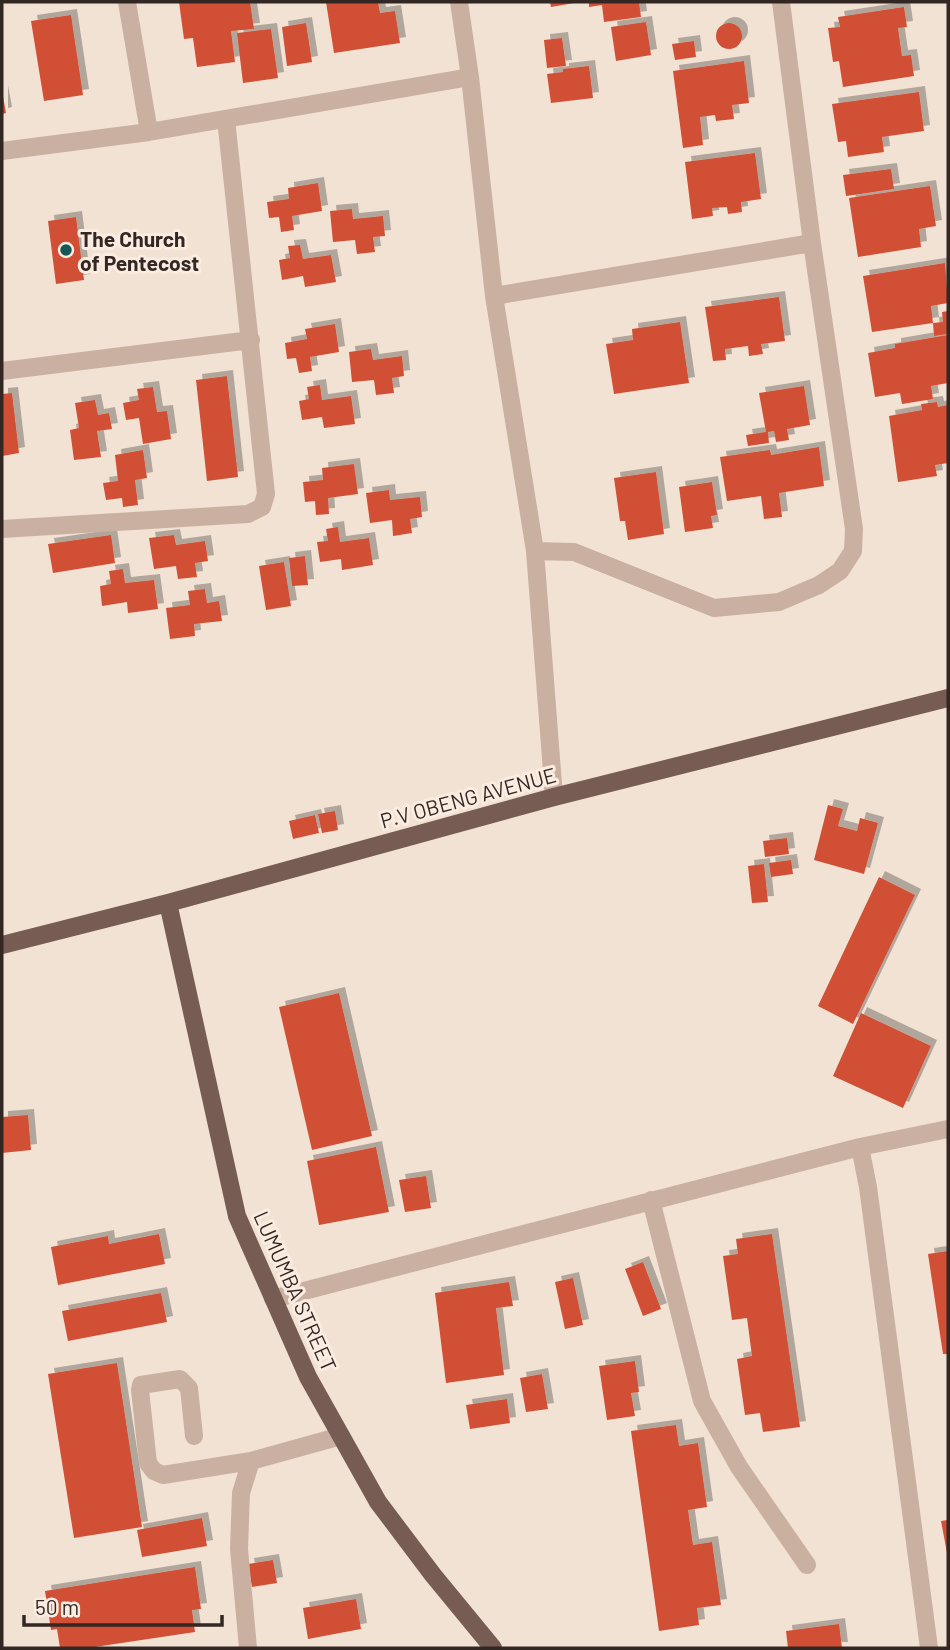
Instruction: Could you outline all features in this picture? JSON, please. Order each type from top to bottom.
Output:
[{"type":"main road","name":"P.V OBENG AVENUE","points":[[2,945],[168,903],[554,797],[948,698]]},
{"type":"main road","name":"LUMUMBA STREET","points":[[168,903],[237,1216],[273,1299],[308,1377],[379,1502],[433,1575],[493,1648]]},
{"type":"street","points":[[127,2],[149,132]]},
{"type":"street","points":[[459,2],[494,296],[535,551],[554,797]]},
{"type":"street","points":[[535,551],[574,552],[714,608],[779,602],[820,585],[840,571],[853,551],[854,529],[811,243],[781,2]]},
{"type":"street","points":[[2,150],[149,132],[470,77]]},
{"type":"street","points":[[2,528],[248,514],[262,507],[266,494],[226,119]]},
{"type":"street","points":[[494,296],[811,243]]},
{"type":"street","points":[[2,371],[251,340]]},
{"type":"street","points":[[273,1299],[860,1147],[948,1129]]},
{"type":"street","points":[[860,1147],[868,1187],[929,1648]]},
{"type":"street","points":[[650,1200],[702,1401],[739,1467],[807,1565]]},
{"type":"street","points":[[194,1436],[189,1388],[185,1382],[180,1380],[142,1385],[140,1390],[148,1463],[154,1471],[163,1475],[251,1461],[341,1436]]},
{"type":"street","points":[[248,1648],[239,1549],[241,1493],[251,1461]]},
{"type":"building","points":[[179,2],[250,2],[254,29],[231,31],[235,62],[197,67],[193,38],[184,39]]},
{"type":"building","points":[[326,2],[378,2],[380,13],[395,11],[400,43],[334,53]]},
{"type":"building","points":[[550,2],[574,2],[574,3],[551,7]]},
{"type":"building","points":[[589,2],[639,2],[641,17],[604,22],[602,5],[589,7]]},
{"type":"building","points":[[904,7],[907,27],[898,28],[902,56],[911,55],[914,76],[843,87],[839,61],[833,62],[828,28],[840,27],[838,17]]},
{"type":"building","points":[[71,15],[83,95],[44,101],[31,21]]},
{"type":"building","points":[[646,22],[651,55],[616,61],[611,27]]},
{"type":"building","points":[[306,23],[312,62],[287,66],[282,27]]},
{"type":"building","points":[[729,23],[738,27],[742,36],[738,45],[729,49],[720,45],[716,36],[720,27]]},
{"type":"building","points":[[271,29],[278,78],[243,83],[237,33]]},
{"type":"building","points":[[562,38],[566,66],[547,68],[544,40]]},
{"type":"building","points":[[694,41],[696,57],[675,60],[672,44]]},
{"type":"building","points":[[744,61],[749,103],[732,105],[734,119],[716,121],[715,115],[700,117],[703,145],[683,148],[673,71]]},
{"type":"building","points":[[589,66],[593,98],[551,103],[547,74]]},
{"type":"building","points":[[2,91],[6,113],[2,114]]},
{"type":"building","points":[[919,92],[924,131],[882,137],[884,152],[848,157],[846,141],[838,142],[832,104]]},
{"type":"building","points":[[755,153],[761,199],[741,202],[742,212],[728,214],[727,207],[712,208],[713,216],[692,219],[685,162]]},
{"type":"building","points":[[891,169],[894,189],[846,196],[843,175]]},
{"type":"building","points":[[318,183],[322,211],[292,216],[294,230],[281,232],[279,217],[269,218],[267,202],[289,199],[288,188]]},
{"type":"building","points":[[930,186],[936,226],[919,229],[921,247],[858,257],[849,198]]},
{"type":"building","points":[[352,209],[353,219],[383,216],[385,236],[373,237],[375,252],[357,254],[355,240],[333,242],[330,211]]},
{"type":"building","name":"The Church of Pentecost","points":[[76,217],[84,280],[56,284],[48,221]]},
{"type":"building","points":[[300,245],[303,259],[331,255],[336,282],[305,287],[303,276],[282,280],[279,260],[290,258],[288,246]]},
{"type":"building","points":[[945,263],[948,303],[931,306],[933,323],[872,332],[863,276]]},
{"type":"building","points":[[779,297],[785,341],[761,344],[763,354],[749,356],[748,346],[725,349],[726,360],[713,361],[705,307]]},
{"type":"building","points":[[948,311],[948,334],[934,336],[933,323],[943,322],[942,312]]},
{"type":"building","points":[[680,322],[689,383],[614,394],[606,344],[633,340],[632,329]]},
{"type":"building","points":[[335,324],[339,352],[310,357],[312,371],[299,373],[296,358],[287,359],[285,343],[307,339],[305,329]]},
{"type":"building","points":[[948,335],[948,383],[931,386],[933,399],[902,404],[900,393],[875,397],[868,353],[895,348],[895,344]]},
{"type":"building","points":[[371,349],[373,360],[402,356],[404,376],[392,378],[394,393],[376,395],[374,380],[352,382],[349,352]]},
{"type":"building","points":[[227,376],[238,477],[207,481],[196,380]]},
{"type":"building","points":[[320,385],[322,400],[351,396],[355,424],[324,428],[322,417],[302,420],[299,401],[309,399],[307,387]]},
{"type":"building","points":[[804,386],[810,425],[787,429],[789,440],[776,442],[774,431],[768,432],[769,443],[748,446],[746,435],[766,432],[759,393]]},
{"type":"building","points":[[153,387],[157,412],[167,411],[171,439],[143,444],[139,418],[126,420],[123,403],[139,400],[137,389]]},
{"type":"building","points":[[12,393],[19,453],[2,456],[2,394]]},
{"type":"building","points":[[95,400],[98,415],[109,413],[112,429],[97,431],[101,457],[74,460],[70,430],[79,428],[75,403]]},
{"type":"building","points":[[937,402],[938,407],[948,405],[948,463],[935,465],[937,476],[898,482],[889,416],[922,410],[921,404]]},
{"type":"building","points":[[819,447],[824,486],[779,493],[782,517],[764,519],[761,496],[727,501],[720,457],[770,450],[771,455]]},
{"type":"building","points":[[143,450],[147,478],[135,480],[138,505],[123,507],[122,498],[106,500],[103,483],[118,481],[115,455]]},
{"type":"building","points":[[354,464],[358,494],[328,498],[329,514],[316,515],[315,501],[305,502],[303,482],[323,480],[322,468]]},
{"type":"building","points":[[656,472],[664,534],[628,540],[625,521],[620,521],[614,478]]},
{"type":"building","points":[[712,482],[717,515],[711,516],[713,528],[685,532],[679,487]]},
{"type":"building","points":[[389,490],[390,500],[420,497],[422,517],[410,519],[412,533],[393,536],[392,520],[370,523],[366,493]]},
{"type":"building","points":[[338,527],[340,542],[369,538],[373,565],[342,570],[341,559],[320,562],[317,542],[328,541],[326,529]]},
{"type":"building","points":[[111,535],[115,563],[53,573],[48,544]]},
{"type":"building","points":[[174,535],[176,545],[205,541],[208,561],[195,563],[197,577],[178,579],[176,566],[154,569],[149,538]]},
{"type":"building","points":[[305,556],[308,585],[292,586],[289,558]]},
{"type":"building","points":[[284,562],[291,606],[266,610],[259,566]]},
{"type":"building","points":[[123,569],[125,583],[154,580],[158,609],[128,613],[127,602],[102,606],[100,586],[111,584],[109,571]]},
{"type":"building","points":[[205,589],[207,603],[219,601],[222,621],[194,624],[195,636],[170,639],[166,608],[190,605],[188,591]]},
{"type":"building","points":[[828,805],[843,809],[838,826],[857,831],[860,818],[878,823],[864,874],[814,860]]},
{"type":"building","points":[[335,811],[338,830],[322,833],[318,814]]},
{"type":"building","points":[[315,815],[319,833],[293,839],[289,821]]},
{"type":"building","points":[[787,838],[789,854],[765,857],[763,841]]},
{"type":"building","points":[[791,860],[793,874],[771,877],[769,863]]},
{"type":"building","points":[[764,864],[768,902],[752,903],[748,866]]},
{"type":"building","points":[[879,877],[915,895],[853,1024],[818,1006]]},
{"type":"building","points":[[339,993],[372,1136],[312,1150],[279,1007]]},
{"type":"building","points":[[861,1013],[931,1046],[903,1108],[833,1076]]},
{"type":"building","points":[[28,1115],[31,1150],[2,1153],[2,1117]]},
{"type":"building","points":[[376,1147],[389,1212],[319,1225],[307,1161]]},
{"type":"building","points":[[426,1176],[431,1208],[405,1212],[399,1180]]},
{"type":"building","points":[[159,1234],[165,1264],[58,1285],[51,1247],[108,1236],[109,1244]]},
{"type":"building","points":[[772,1234],[800,1427],[763,1432],[760,1413],[745,1415],[737,1359],[752,1356],[747,1318],[732,1320],[723,1256],[738,1254],[736,1239]]},
{"type":"building","points":[[948,1251],[948,1354],[943,1354],[928,1254]]},
{"type":"building","points":[[643,1262],[661,1309],[643,1316],[625,1269]]},
{"type":"building","points":[[573,1278],[583,1325],[565,1329],[555,1282]]},
{"type":"building","points":[[509,1282],[513,1306],[496,1308],[504,1375],[446,1383],[435,1293]]},
{"type":"building","points":[[161,1293],[167,1322],[68,1341],[62,1311]]},
{"type":"building","points":[[635,1361],[639,1392],[631,1393],[635,1416],[607,1420],[599,1366]]},
{"type":"building","points":[[117,1363],[142,1527],[74,1538],[48,1374]]},
{"type":"building","points":[[542,1374],[548,1409],[526,1412],[520,1378]]},
{"type":"building","points":[[507,1399],[510,1423],[470,1429],[466,1405]]},
{"type":"building","points":[[676,1425],[679,1446],[698,1443],[707,1507],[688,1510],[693,1545],[712,1542],[721,1605],[697,1608],[699,1625],[659,1631],[631,1431]]},
{"type":"building","points":[[202,1518],[207,1546],[142,1557],[137,1530]]},
{"type":"building","points":[[948,1520],[948,1553],[947,1553],[941,1521]]},
{"type":"building","points":[[273,1560],[277,1583],[252,1587],[248,1564]]},
{"type":"building","points":[[195,1567],[201,1609],[192,1610],[195,1632],[88,1648],[60,1648],[57,1629],[51,1630],[45,1591]]},
{"type":"building","points":[[356,1599],[361,1629],[308,1639],[303,1608]]},
{"type":"building","points":[[839,1624],[842,1648],[788,1648],[786,1631]]},
{"type":"place","name":"The Church of Pentecost","points":[[66,250]]}]
